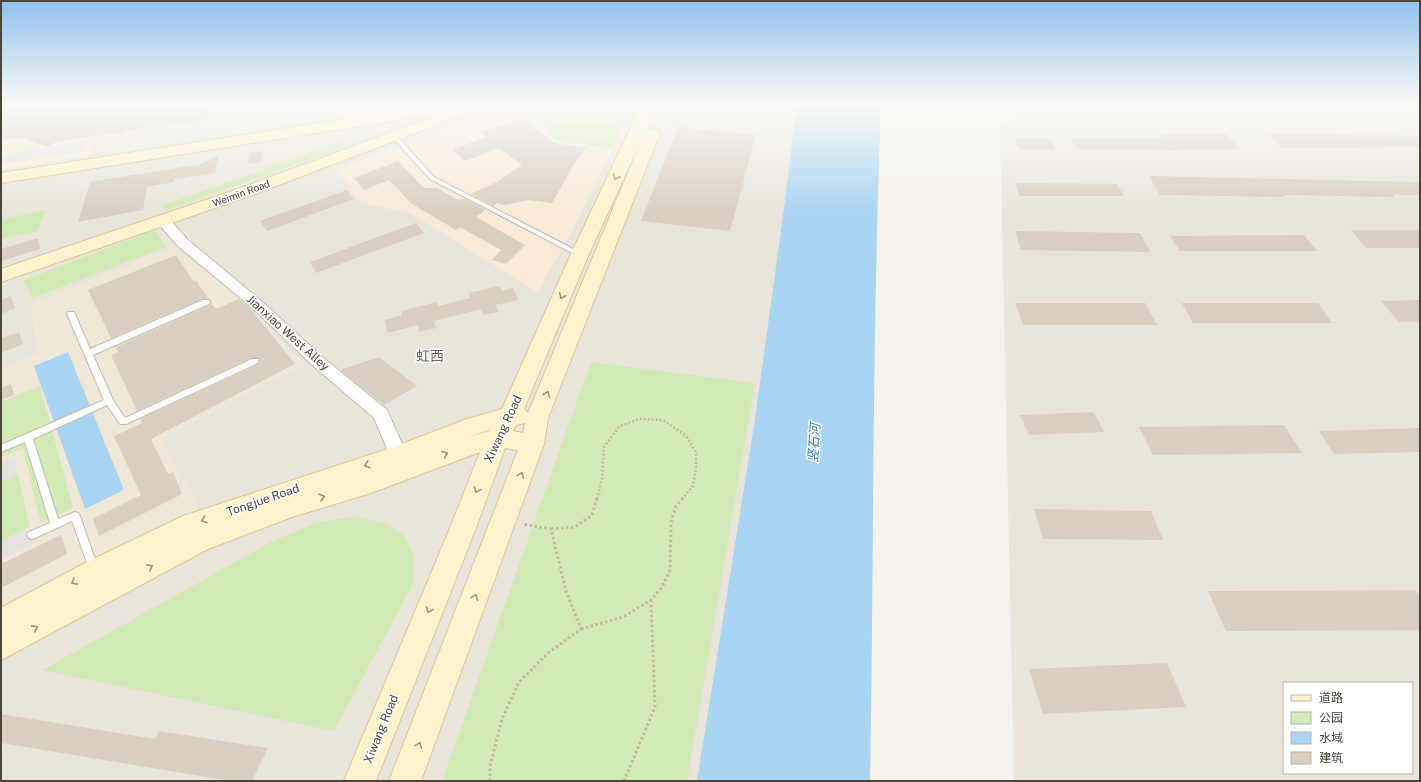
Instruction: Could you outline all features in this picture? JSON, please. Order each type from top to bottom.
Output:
[{"type":"main road","points":[[1,172],[201,140]]},
{"type":"main road","points":[[1,178],[239,140]]},
{"type":"main road","name":"Weimin Road","points":[[1,276],[164,222],[386,140]]},
{"type":"main road","name":"Xiwang Road","points":[[360,781],[503,427],[580,254],[633,140]]},
{"type":"main road","points":[[405,781],[504,521],[532,444],[538,418],[648,140]]},
{"type":"main road","name":"Tongjue Road","points":[[1,646],[199,541],[289,507],[371,483],[458,450],[503,427],[538,418]]},
{"type":"main road","name":"Tongjue Road","points":[[1,622],[94,571],[192,524],[398,455],[475,425],[503,427],[532,444]]},
{"type":"street","name":"Jianxiao West Alley","points":[[164,222],[183,244],[254,302],[315,359],[381,414],[398,455]]},
{"type":"lane","points":[[398,140],[432,178],[580,254]]},
{"type":"lane","points":[[89,353],[206,302]]},
{"type":"lane","points":[[71,314],[109,401],[123,422],[255,360]]},
{"type":"lane","points":[[1,449],[109,401]]},
{"type":"lane","points":[[28,437],[55,525]]},
{"type":"lane","points":[[32,535],[75,516],[94,571]]},
{"type":"path","points":[[490,781],[490,766],[502,720],[519,682],[548,653],[581,629],[623,617],[651,600],[662,587],[670,570],[671,522],[676,506],[693,486],[696,468],[696,452],[686,436],[663,420],[639,419],[620,426],[604,448],[602,480],[592,515],[575,527],[551,529],[504,521]]},
{"type":"path","points":[[551,529],[566,592],[581,629]]},
{"type":"path","points":[[624,781],[655,707],[651,600]]},
{"type":"shaded area","points":[[1,140],[828,140],[769,781],[1,781]]},
{"type":"shaded area","points":[[1,140],[95,140],[91,155],[1,169]]},
{"type":"shaded area","points":[[413,140],[560,140],[613,148],[571,233],[537,292],[412,214],[362,203],[337,170]]},
{"type":"shaded area","points":[[1000,140],[1420,140],[1420,781],[1014,781]]},
{"type":"shaded area","points":[[87,141],[84,151],[1,164],[1,154]]},
{"type":"shaded area","points":[[172,247],[241,297],[305,366],[161,439],[201,511],[1,613],[1,369],[37,354],[31,304]]},
{"type":"shaded area","points":[[14,459],[18,474],[1,482],[1,464]]},
{"type":"shaded area","points":[[30,527],[34,543],[1,559],[1,541]]},
{"type":"green space","points":[[560,140],[616,140],[613,148]]},
{"type":"green space","points":[[342,141],[344,147],[165,211],[162,206]]},
{"type":"green space","points":[[45,210],[38,231],[1,239],[1,220]]},
{"type":"green space","points":[[155,230],[166,247],[32,298],[24,280]]},
{"type":"green space","points":[[591,362],[755,383],[687,781],[442,781]]},
{"type":"green space","points":[[40,386],[73,508],[41,523],[23,448],[1,457],[1,402]]},
{"type":"green space","points":[[18,474],[30,527],[1,541],[1,482]]},
{"type":"green space","points":[[355,516],[387,524],[404,536],[414,556],[414,582],[334,731],[42,670],[271,542],[316,523]]},
{"type":"water","name":"竖石河","points":[[792,140],[880,140],[876,273],[870,781],[697,781],[754,426]]},
{"type":"water","points":[[68,352],[124,490],[85,509],[34,366]]},
{"type":"building","points":[[28,140],[66,140],[56,142],[47,147]]},
{"type":"building","points":[[477,140],[551,140],[554,143],[586,148],[574,164],[552,203],[529,200],[504,205],[497,203],[493,206],[471,194],[495,183],[522,165],[499,148],[465,161],[452,150]]},
{"type":"building","points":[[673,140],[755,140],[730,231],[641,221]]},
{"type":"building","points":[[1015,140],[1052,140],[1056,150],[1019,149]]},
{"type":"building","points":[[1072,140],[1233,140],[1240,149],[1171,150],[1077,149]]},
{"type":"building","points":[[1275,140],[1420,140],[1420,147],[1281,148]]},
{"type":"building","points":[[262,151],[261,162],[248,164],[249,153]]},
{"type":"building","points":[[218,156],[215,173],[175,179],[174,182],[147,187],[143,210],[78,222],[90,182],[201,164]]},
{"type":"building","points":[[398,161],[424,188],[437,188],[458,200],[463,198],[486,210],[476,217],[525,245],[506,264],[492,260],[501,250],[460,227],[456,230],[412,204],[389,180],[364,190],[354,178]]},
{"type":"building","points":[[1149,176],[1420,182],[1420,195],[1393,195],[1395,197],[1284,195],[1285,197],[1160,195]]},
{"type":"building","points":[[1015,183],[1117,184],[1124,196],[1020,196]]},
{"type":"building","points":[[347,190],[354,199],[267,231],[260,221]]},
{"type":"building","points":[[416,223],[424,233],[316,273],[310,262]]},
{"type":"building","points":[[1351,230],[1420,230],[1420,248],[1366,248]]},
{"type":"building","points":[[1015,231],[1140,233],[1150,252],[1021,250]]},
{"type":"building","points":[[1304,235],[1317,251],[1180,251],[1170,236]]},
{"type":"building","points":[[38,238],[40,249],[1,261],[1,249]]},
{"type":"building","points":[[176,255],[194,282],[196,281],[208,298],[202,299],[111,338],[88,290]]},
{"type":"building","points":[[500,286],[502,291],[513,288],[518,300],[496,305],[499,312],[483,315],[481,309],[434,321],[436,328],[419,332],[418,325],[387,333],[385,320],[402,315],[401,311],[437,302],[438,306],[470,298],[469,293]]},
{"type":"building","points":[[11,296],[15,308],[1,314],[1,300]]},
{"type":"building","points":[[239,299],[250,308],[295,364],[151,439],[168,474],[173,472],[182,494],[99,536],[93,519],[141,495],[114,436],[142,423],[140,419],[259,364],[260,362],[258,358],[251,358],[137,411],[111,355],[118,352],[116,347],[210,305],[211,303],[216,309]]},
{"type":"building","points":[[1420,300],[1420,322],[1399,322],[1381,301]]},
{"type":"building","points":[[1015,303],[1145,303],[1157,325],[1023,325]]},
{"type":"building","points":[[1182,303],[1318,303],[1332,323],[1193,323]]},
{"type":"building","points":[[19,332],[23,344],[1,353],[1,338]]},
{"type":"building","points":[[379,357],[417,386],[384,405],[340,370]]},
{"type":"building","points":[[11,384],[14,395],[1,400],[1,388]]},
{"type":"building","points":[[1094,412],[1104,432],[1029,435],[1020,415]]},
{"type":"building","points":[[1284,425],[1302,453],[1153,455],[1139,427]]},
{"type":"building","points":[[1420,428],[1420,452],[1334,454],[1319,431]]},
{"type":"building","points":[[1034,509],[1151,511],[1163,540],[1043,539]]},
{"type":"building","points":[[61,535],[67,554],[1,588],[1,564]]},
{"type":"building","points":[[1415,590],[1420,598],[1420,630],[1226,631],[1208,591]]},
{"type":"building","points":[[1167,663],[1186,707],[1043,714],[1029,669]]},
{"type":"building","points":[[1,714],[155,739],[159,731],[268,748],[252,781],[231,781],[1,743]]},
{"type":"district","name":"虹西","points":[[430,356]]}]
